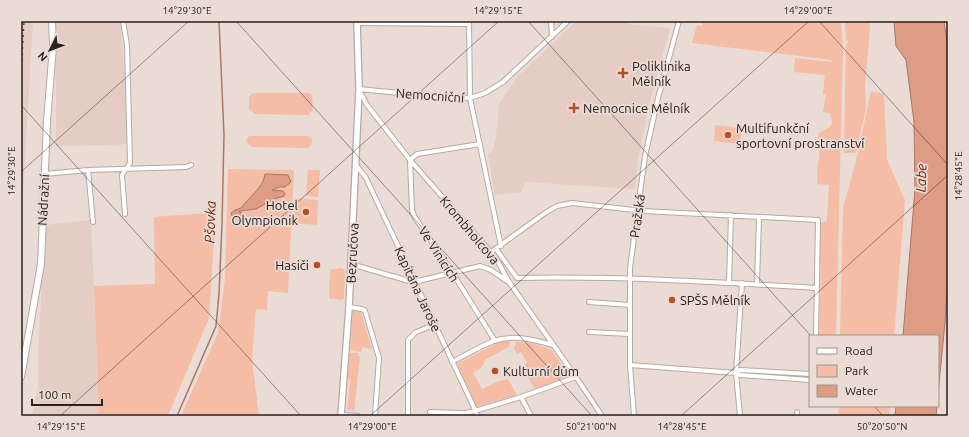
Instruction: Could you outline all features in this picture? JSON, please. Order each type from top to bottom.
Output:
[{"type":"main road","name":"Nádražní","points":[[21,377],[41,264],[47,121],[53,47],[52,21]]},
{"type":"street","points":[[123,21],[127,45],[130,163],[122,175],[125,214]]},
{"type":"street","points":[[551,21],[552,37]]},
{"type":"street","name":"Nemocniční","points":[[359,89],[430,96],[470,98],[485,94],[503,82],[568,21]]},
{"type":"street","name":"Pražská","points":[[634,416],[630,365],[630,280],[645,156],[658,98],[679,21]]},
{"type":"street","points":[[357,22],[469,22],[470,98],[501,246]]},
{"type":"street","name":"Bezručova","points":[[341,415],[349,307],[359,89],[357,22]]},
{"type":"street","name":"Krombholcova","points":[[359,89],[367,105],[410,160],[491,252],[509,282],[602,416]]},
{"type":"street","points":[[410,160],[417,154],[480,144]]},
{"type":"street","name":"Ve Vinicích","points":[[410,160],[412,210],[414,216],[495,340]]},
{"type":"street","name":"Kapitána Jaroše","points":[[355,164],[366,178],[434,326],[478,416]]},
{"type":"street","points":[[45,174],[88,170],[186,167],[191,165]]},
{"type":"street","points":[[88,170],[93,222]]},
{"type":"street","points":[[491,252],[545,213],[557,206],[572,203],[638,211],[818,220],[816,335]]},
{"type":"street","points":[[729,283],[731,215]]},
{"type":"street","points":[[757,284],[759,217]]},
{"type":"street","points":[[496,249],[517,278],[729,283],[816,288]]},
{"type":"street","points":[[351,264],[414,282],[480,266],[491,270],[509,282]]},
{"type":"street","points":[[740,416],[736,373],[742,284]]},
{"type":"street","points":[[589,302],[630,305]]},
{"type":"street","points":[[349,307],[362,308],[365,311],[379,358],[375,416]]},
{"type":"street","points":[[408,416],[408,340],[416,332],[434,326]]},
{"type":"street","points":[[589,332],[630,334]]},
{"type":"street","points":[[452,362],[495,340],[534,339],[553,346],[553,344]]},
{"type":"street","points":[[630,365],[809,380]]},
{"type":"street","points":[[736,373],[740,370],[809,374]]},
{"type":"street","points":[[430,412],[458,413],[475,411],[521,397],[576,377]]},
{"type":"street","points":[[521,397],[531,416]]},
{"type":"street","points":[[341,415],[358,416]]},
{"type":"shaded area","points":[[21,21],[33,21],[21,230]]},
{"type":"shaded area","points":[[56,21],[120,21],[126,91],[126,144],[113,146],[56,146]]},
{"type":"shaded area","name":"Nemocnice Mělník","points":[[576,21],[627,21],[627,24],[670,28],[647,113],[638,161],[635,189],[525,182],[522,192],[495,195],[488,154],[492,152],[496,137],[499,104],[518,76]]},
{"type":"shaded area","points":[[91,220],[99,416],[32,416],[38,387],[38,354],[45,225]]},
{"type":"green space","points":[[703,21],[841,21],[843,48],[836,335],[819,335],[821,264],[819,264],[820,223],[827,221],[829,185],[817,184],[820,138],[818,138],[819,133],[832,123],[829,113],[823,112],[826,95],[823,94],[825,75],[794,72],[795,58],[831,62],[832,60],[692,43],[697,25],[702,26]]},
{"type":"green space","points":[[845,21],[869,21],[870,29],[865,85],[866,108],[856,153],[844,153],[846,44],[848,43],[846,40]]},
{"type":"green space","points":[[871,91],[884,94],[887,160],[905,200],[894,335],[840,335],[843,208],[858,153]]},
{"type":"green space","points":[[253,93],[310,93],[312,96],[313,109],[309,115],[255,114],[249,109],[249,97]]},
{"type":"green space","name":"Multifunkční sportovní prostranství","points":[[715,125],[742,128],[740,144],[714,141]]},
{"type":"green space","points":[[250,136],[307,136],[311,137],[312,142],[308,148],[252,147],[246,142],[247,138]]},
{"type":"green space","points":[[228,169],[294,170],[288,293],[268,291],[267,310],[256,309],[252,360],[259,416],[181,416],[218,333],[225,279]]},
{"type":"green space","points":[[308,170],[320,170],[318,197],[306,196]]},
{"type":"green space","name":"Hotel Olympionik","points":[[294,198],[318,200],[317,225],[293,223]]},
{"type":"green space","points":[[206,213],[215,222],[209,318],[168,416],[99,416],[94,286],[155,284],[154,217]]},
{"type":"green space","points":[[341,268],[345,271],[344,298],[342,300],[329,298],[330,270]]},
{"type":"green space","points":[[353,310],[361,312],[372,349],[362,347],[361,352],[350,350]]},
{"type":"green space","points":[[510,341],[509,347],[486,359],[482,367],[473,373],[482,389],[499,381],[508,379],[517,395],[477,407],[457,364],[499,342]]},
{"type":"green space","points":[[516,342],[532,343],[552,350],[568,375],[535,390],[523,368],[527,362],[521,352],[517,354],[514,348]]},
{"type":"green space","points":[[358,353],[360,357],[354,411],[347,410],[350,380],[348,378],[349,354]]},
{"type":"green space","points":[[839,407],[890,407],[889,416],[838,416]]},
{"type":"water","name":"Labe","points":[[894,21],[944,21],[948,50],[948,271],[939,383],[939,335],[903,335],[915,189],[914,122],[906,60],[896,46]]},
{"type":"water","points":[[265,174],[288,175],[291,182],[285,187],[279,187],[272,190],[283,191],[285,194],[284,196],[274,199],[256,209],[239,211],[242,213],[241,215],[232,216],[231,213],[241,208],[259,188]]},
{"type":"water","points":[[896,407],[937,407],[936,416],[895,416]]},
{"type":"waterway","name":"Pšovka","points":[[177,416],[216,326],[222,224],[224,135],[219,21]]},
{"type":"railway","points":[[21,73],[24,21]]},
{"type":"place","name":"Poliklinika Mělník","points":[[623,73]]},
{"type":"place","name":"Nemocnice Mělník","points":[[574,108]]},
{"type":"place","name":"Multifunkční sportovní prostranství","points":[[728,135]]},
{"type":"place","name":"Hotel Olympionik","points":[[306,212]]},
{"type":"place","name":"Hasiči","points":[[317,265]]},
{"type":"place","name":"SPŠS Mělník","points":[[672,300]]},
{"type":"place","name":"Kulturní dům","points":[[495,371]]}]
